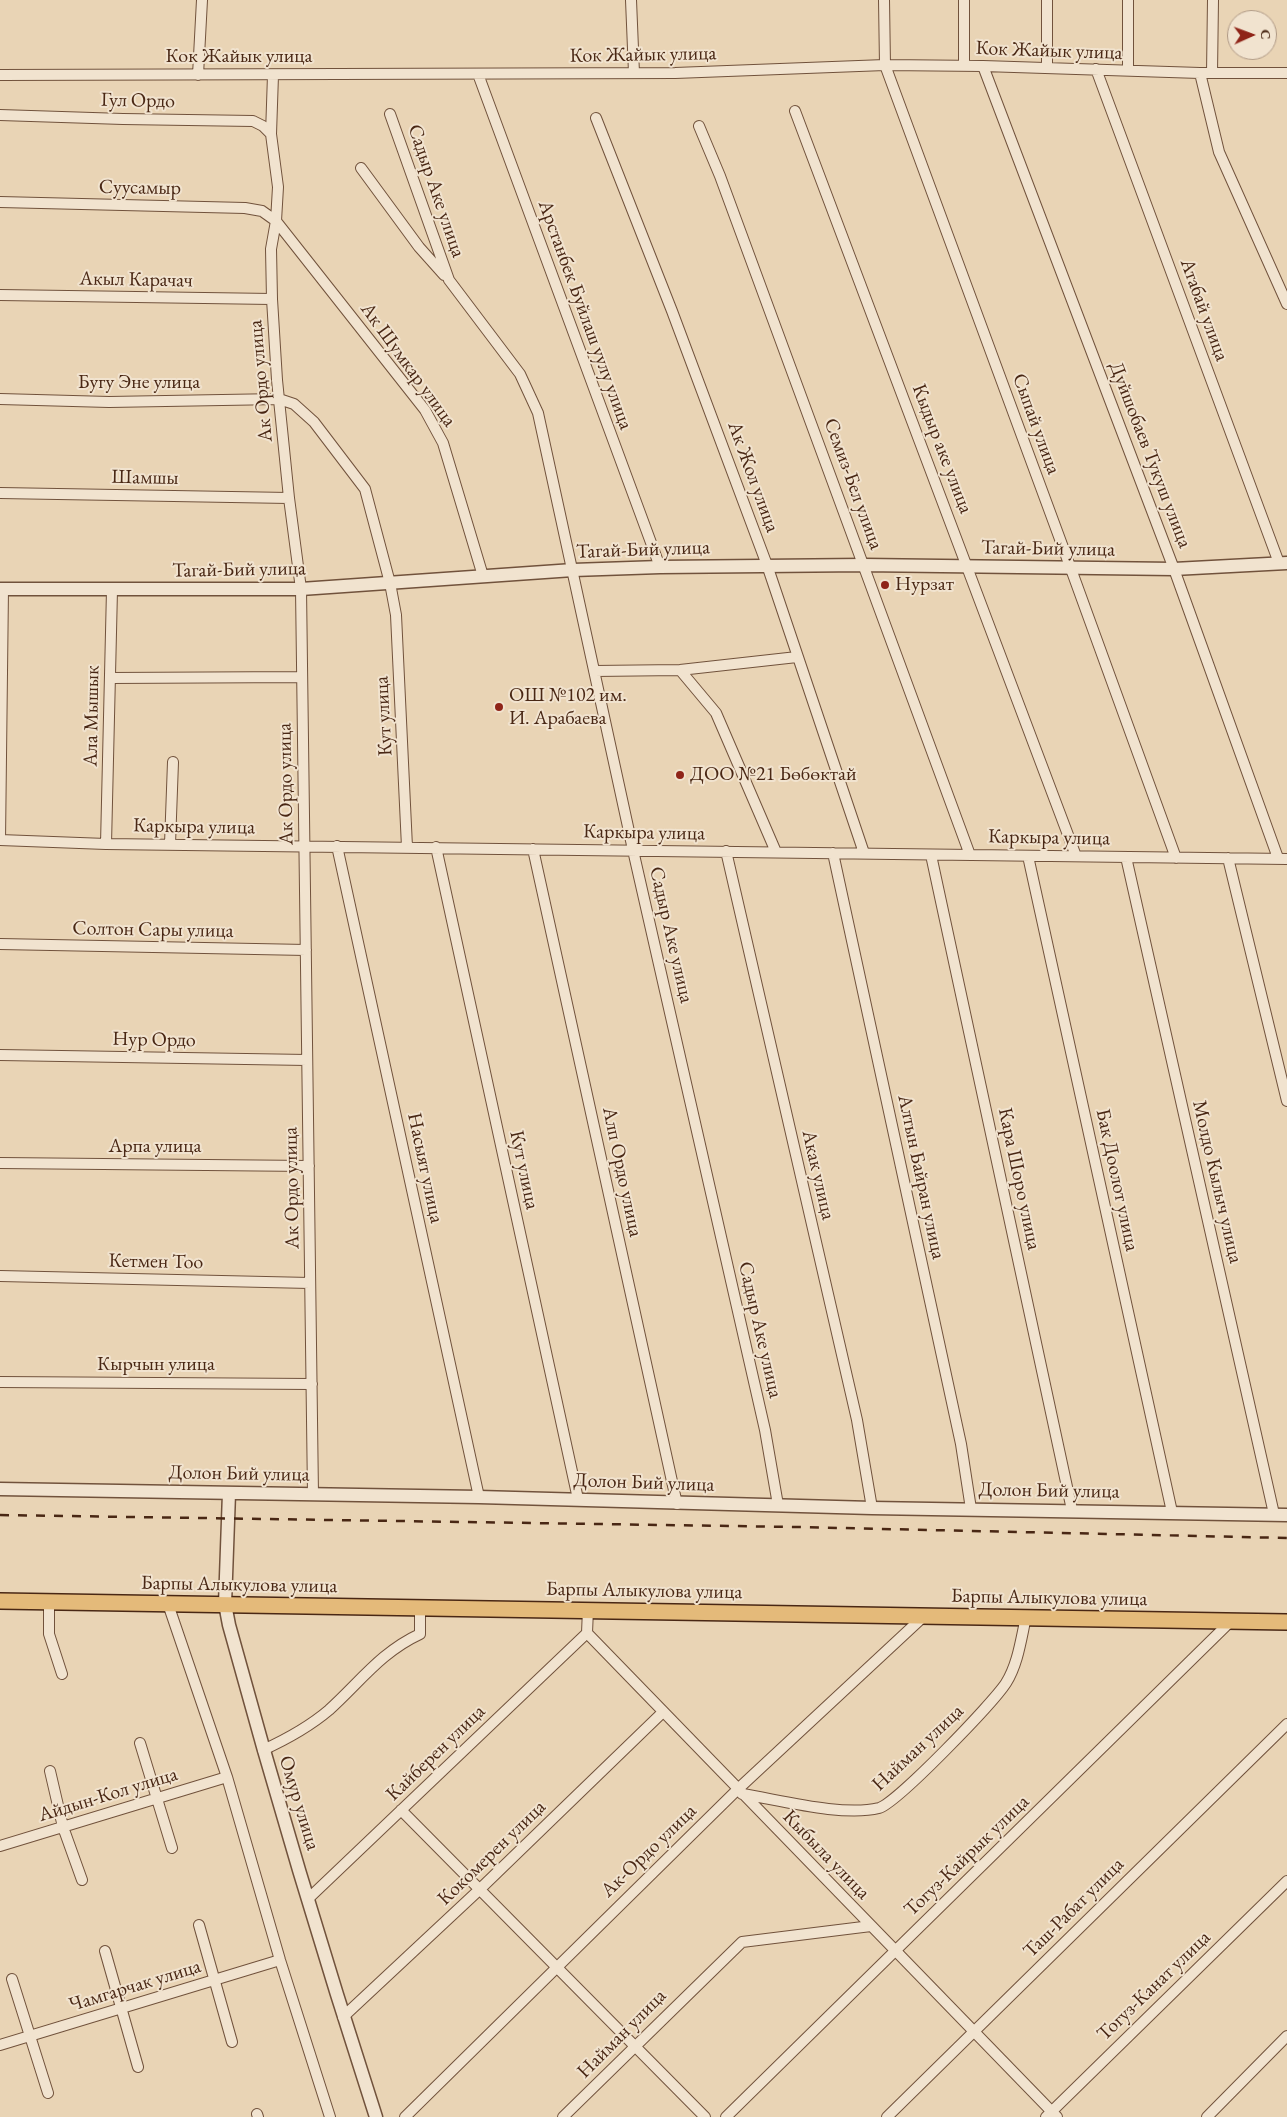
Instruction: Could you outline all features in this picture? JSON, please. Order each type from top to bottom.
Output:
[{"type":"main road","name":"Барпы Алыкулова улица","points":[[0,1601],[588,1609],[1287,1622]]},
{"type":"street","points":[[198,75],[202,0]]},
{"type":"street","points":[[631,0],[634,73]]},
{"type":"street","name":"Сыпай улица","points":[[884,0],[885,65],[1176,858]]},
{"type":"street","points":[[964,0],[964,66]]},
{"type":"street","points":[[1047,0],[1048,68]]},
{"type":"street","points":[[1128,0],[1128,70]]},
{"type":"street","points":[[1212,73],[1213,0]]},
{"type":"street","name":"Кок Жайык улица","points":[[0,76],[634,73],[885,65],[1200,73],[1287,73]]},
{"type":"street","name":"Дуйшобаев Тукуш улица","points":[[983,66],[1282,859]]},
{"type":"street","name":"Атабай улица","points":[[1096,69],[1283,563]]},
{"type":"street","points":[[1200,73],[1219,152],[1287,304]]},
{"type":"street","name":"Арстанбек Буйлаш уулу улица","points":[[478,74],[660,567]]},
{"type":"street","name":"Ак Ордо улица","points":[[273,75],[270,134],[278,187],[276,221],[271,249],[272,299],[288,498],[301,589],[313,1494]]},
{"type":"street","name":"Кыдыр аке улица","points":[[795,111],[1076,856]]},
{"type":"street","name":"Гул Ордо","points":[[0,114],[123,119],[252,120],[263,126],[270,134]]},
{"type":"street","name":"Садыр Аке улица","points":[[390,114],[448,280]]},
{"type":"street","name":"Ак Жол улица","points":[[596,118],[672,311],[767,565],[864,853]]},
{"type":"street","name":"Семиз-Бел улица","points":[[699,126],[720,176],[970,855]]},
{"type":"street","name":"Садыр Аке улица","points":[[361,168],[418,247],[448,280],[520,374],[538,413],[634,851],[765,1430],[778,1505]]},
{"type":"street","name":"Суусамыр","points":[[0,202],[245,208],[262,211],[276,221]]},
{"type":"street","name":"Ак Шумкар улица","points":[[276,221],[425,410],[443,443],[483,576]]},
{"type":"street","name":"Акыл Карачач","points":[[0,295],[272,299]]},
{"type":"street","name":"Бугу Эне улица","points":[[0,399],[109,402],[279,399]]},
{"type":"street","name":"Кут улица","points":[[279,399],[294,404],[314,422],[365,489],[390,583],[396,615],[407,847]]},
{"type":"street","name":"Шамшы","points":[[0,493],[288,498]]},
{"type":"street","name":"Тагай-Бий улица","points":[[2,589],[301,589],[573,570],[660,567],[864,565],[1174,569],[1283,563]]},
{"type":"street","points":[[0,840],[2,589]]},
{"type":"street","name":"Ала Мышык","points":[[106,844],[112,590]]},
{"type":"street","points":[[594,670],[680,670],[797,658]]},
{"type":"street","points":[[680,670],[716,713],[776,852]]},
{"type":"street","points":[[110,678],[302,677]]},
{"type":"street","points":[[170,844],[173,762]]},
{"type":"street","name":"Каркыра улица","points":[[0,840],[106,844],[1282,859]]},
{"type":"street","name":"Насыят улица","points":[[337,846],[479,1497]]},
{"type":"street","name":"Кут улица","points":[[436,847],[578,1500]]},
{"type":"street","name":"Алп Ордо улица","points":[[533,849],[677,1504]]},
{"type":"street","name":"Акак улица","points":[[726,851],[854,1410],[872,1508]]},
{"type":"street","name":"Алтын Байран улица","points":[[833,853],[961,1444],[971,1509]]},
{"type":"street","name":"Кара Шоро улица","points":[[931,855],[1072,1510]]},
{"type":"street","name":"Бак Доолот улица","points":[[1028,856],[1172,1512]]},
{"type":"street","name":"Молдо Кылыч улица","points":[[1126,857],[1274,1514]]},
{"type":"street","points":[[1228,858],[1287,1101]]},
{"type":"street","name":"Солтон Сары улица","points":[[0,944],[306,950]]},
{"type":"street","name":"Нур Ордо","points":[[0,1055],[307,1060]]},
{"type":"street","name":"Арпа улица","points":[[0,1163],[309,1166]]},
{"type":"street","name":"Кетмен Тоо","points":[[0,1276],[310,1283]]},
{"type":"street","name":"Кырчын улица","points":[[0,1382],[312,1384]]},
{"type":"street","name":"Долон Бий улица","points":[[0,1489],[479,1497],[677,1504],[1287,1515]]},
{"type":"street","name":"Омур улица","points":[[229,1493],[225,1604],[263,1750],[309,1898],[343,2017],[376,2117]]},
{"type":"street","points":[[49,1602],[49,1634],[62,1674]]},
{"type":"street","points":[[168,1604],[226,1777],[280,1960],[330,2117]]},
{"type":"street","points":[[263,1750],[294,1735],[328,1710],[386,1655],[402,1642],[420,1634],[420,1608]]},
{"type":"street","points":[[587,1633],[588,1609]]},
{"type":"street","name":"Ак-Ордо улица","points":[[405,2117],[557,1966],[924,1616]]},
{"type":"street","name":"Найман улица","points":[[740,1792],[840,1810],[880,1808],[898,1796],[990,1704],[1007,1682],[1017,1658],[1026,1618]]},
{"type":"street","name":"Тогуз-Кайрык улица","points":[[726,2117],[1232,1620]]},
{"type":"street","name":"Кыбыла улица","points":[[587,1633],[974,2032],[1051,2115]]},
{"type":"street","name":"Кайберен улица","points":[[309,1898],[587,1633]]},
{"type":"street","name":"Кокомерен улица","points":[[343,2017],[479,1890],[663,1712]]},
{"type":"street","name":"Таш-Рабат улица","points":[[887,2117],[1287,1724]]},
{"type":"street","points":[[140,1743],[172,1848]]},
{"type":"street","points":[[50,1771],[63,1827],[82,1880]]},
{"type":"street","name":"Айдын-Кол улица","points":[[0,1846],[226,1777]]},
{"type":"street","points":[[401,1810],[705,2117]]},
{"type":"street","name":"Тогуз-Канат улица","points":[[1051,2115],[1287,1881]]},
{"type":"street","points":[[199,1925],[232,2042]]},
{"type":"street","name":"Найман улица","points":[[563,2117],[742,1942],[871,1926]]},
{"type":"street","points":[[105,1950],[138,2067]]},
{"type":"street","name":"Чамгарчак улица","points":[[0,2045],[280,1960]]},
{"type":"street","points":[[12,1979],[28,2037],[48,2093]]},
{"type":"street","points":[[1207,2117],[1287,2036]]},
{"type":"railway","points":[[0,1515],[796,1527],[1287,1538]]},
{"type":"place","name":"Нурзат","points":[[885,585]]},
{"type":"place","name":"ОШ №102 им. И. Арабаева","points":[[499,707]]},
{"type":"place","name":"ДОО №21 Бөбөктай","points":[[680,775]]}]
